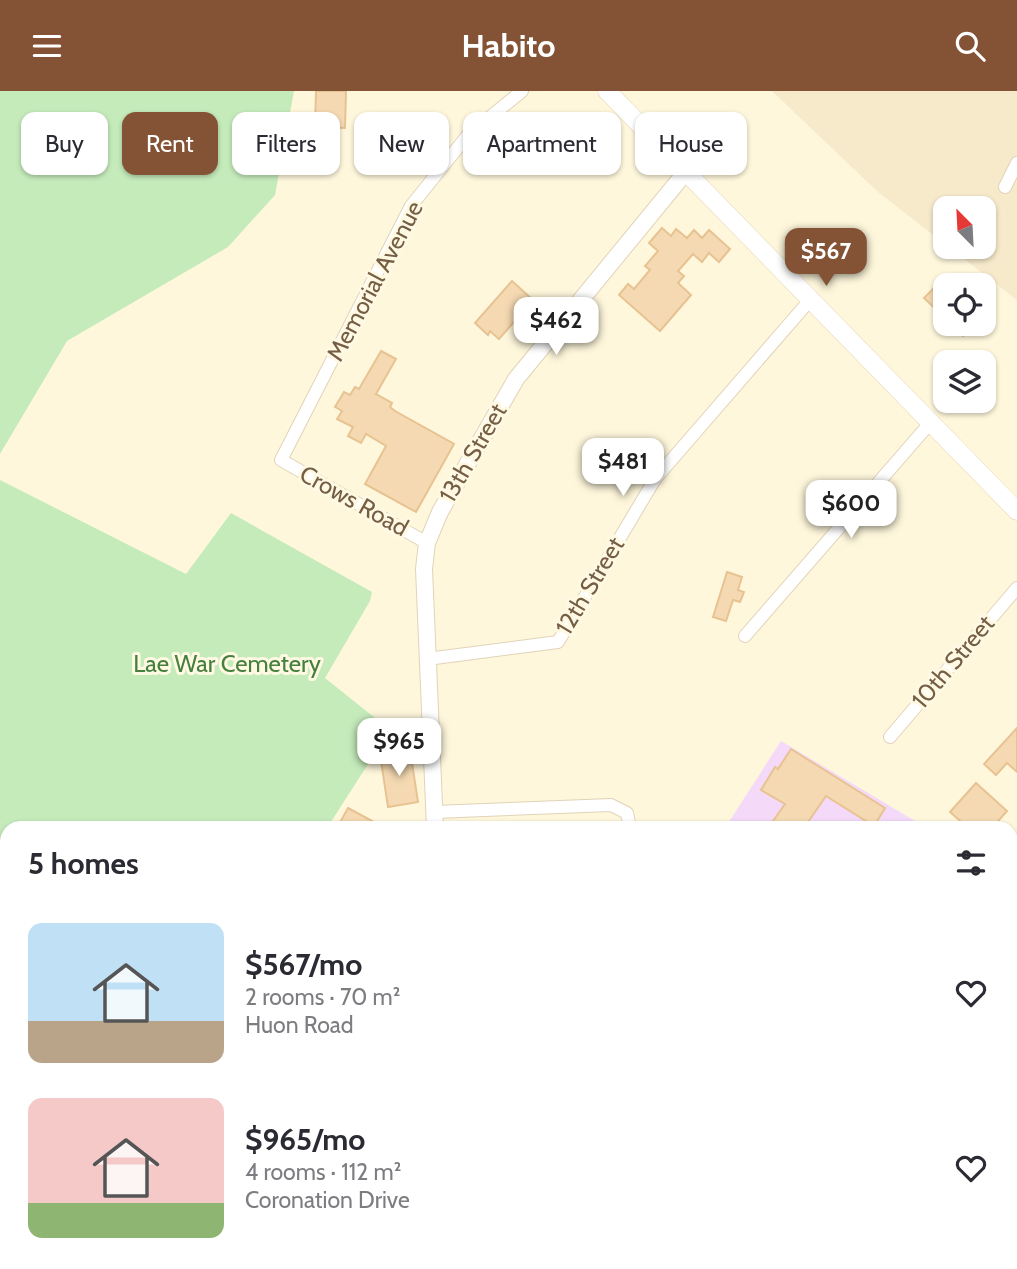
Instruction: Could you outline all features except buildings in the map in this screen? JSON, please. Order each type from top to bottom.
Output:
[{"type":"main road","points":[[607,91],[635,120]]},
{"type":"main road","points":[[687,175],[1017,512]]},
{"type":"street","name":"Memorial Avenue","points":[[281,460],[411,206],[467,136],[522,91]]},
{"type":"street","points":[[1005,187],[1017,163]]},
{"type":"street","name":"13th Street","points":[[435,820],[424,569],[427,543],[440,512],[516,379],[683,175]]},
{"type":"street","name":"12th Street","points":[[428,659],[558,642],[655,479],[810,300]]},
{"type":"street","points":[[745,636],[931,422]]},
{"type":"street","name":"Crows Road","points":[[281,460],[427,543]]},
{"type":"street","name":"10th Street","points":[[890,737],[1017,588]]},
{"type":"street","points":[[435,820],[611,805],[627,813],[629,821]]},
{"type":"shaded area","points":[[772,91],[1017,91],[1017,300],[996,284],[996,273],[982,273],[964,259],[996,259],[996,196],[933,196],[933,235],[878,192]]},
{"type":"shaded area","points":[[781,741],[915,821],[730,821]]},
{"type":"green space","points":[[0,91],[294,91],[290,112],[232,112],[232,175],[279,175],[275,195],[228,247],[67,341],[0,454]]},
{"type":"green space","name":"Lae War Cemetery","points":[[0,480],[186,574],[231,513],[372,592],[370,601],[325,678],[390,730],[332,821],[0,821]]}]
